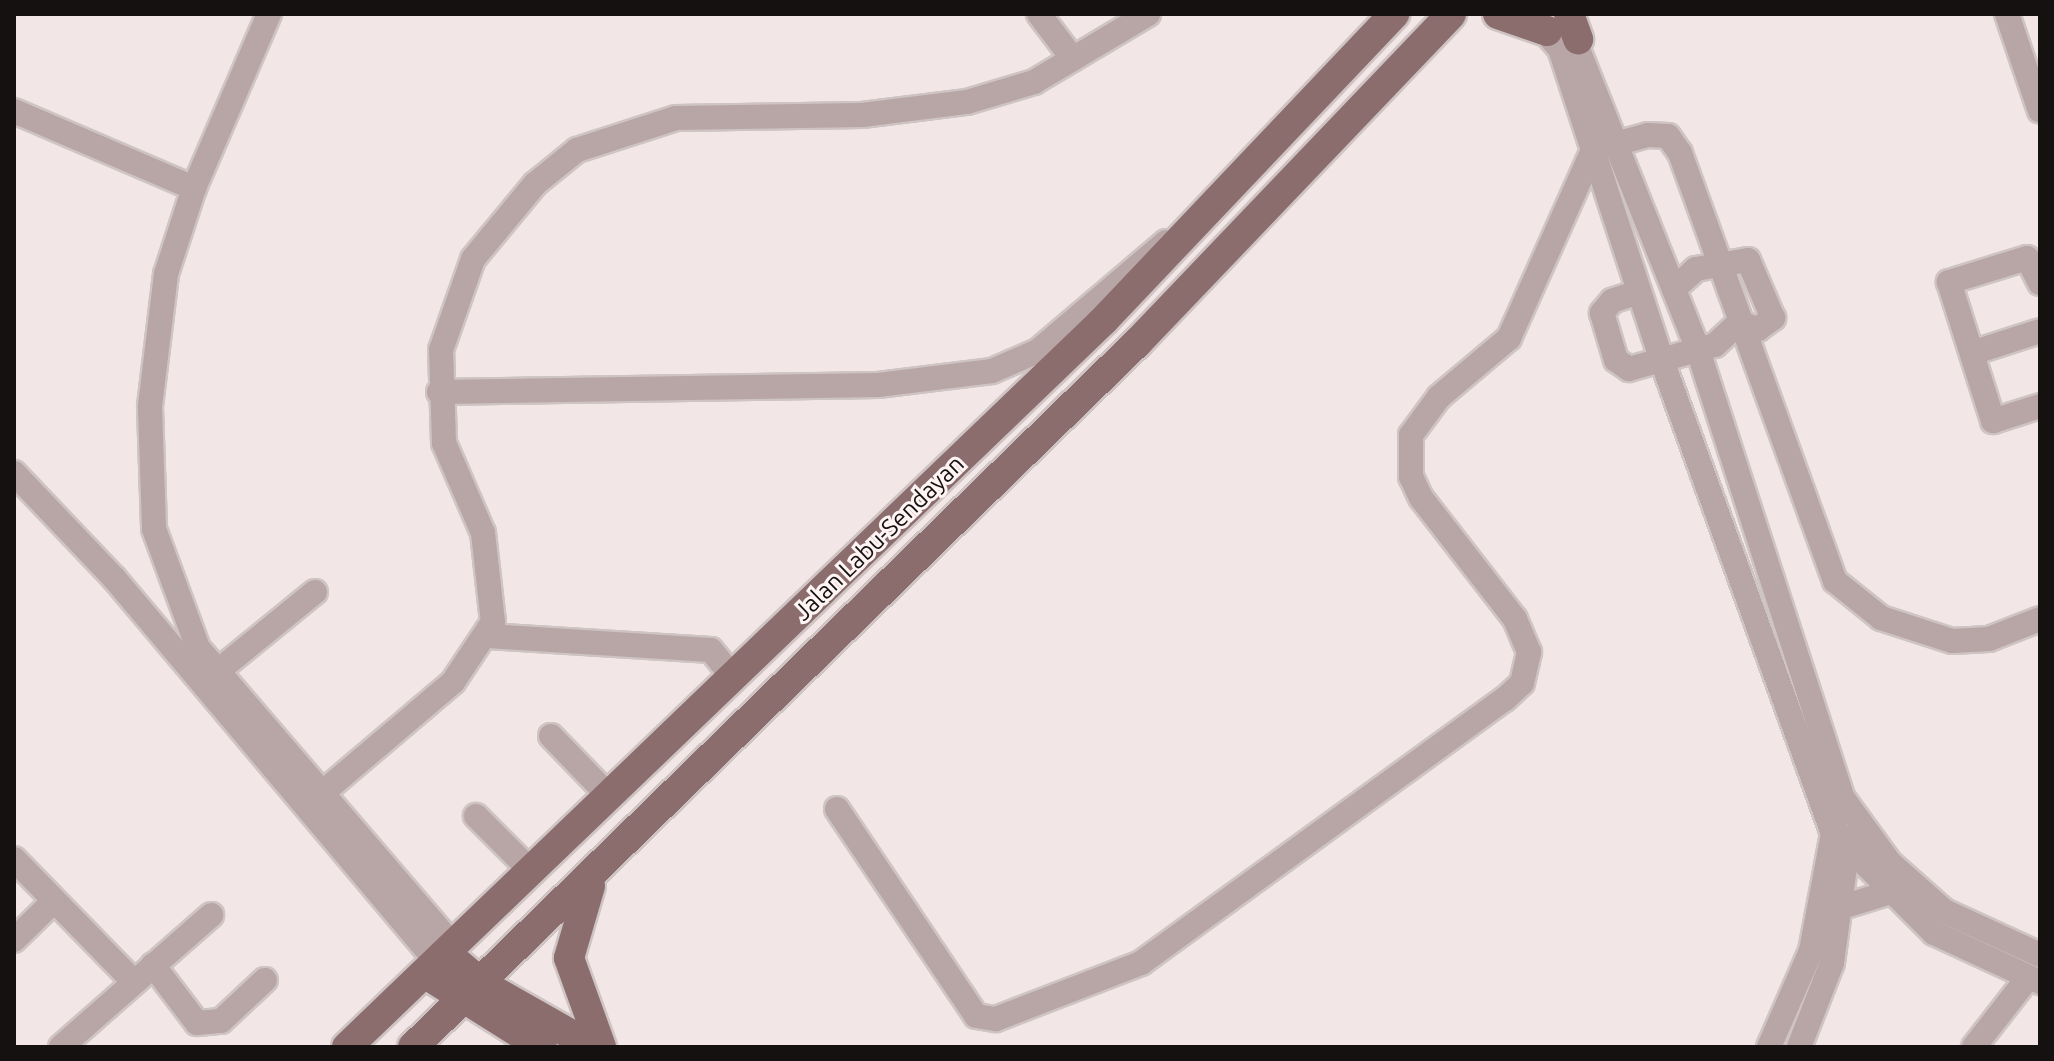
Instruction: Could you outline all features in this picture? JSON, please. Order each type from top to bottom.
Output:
[{"type":"main road","name":"Jalan Labu-Sendayan","points":[[347,1047],[734,678],[1178,242],[1394,14]]},
{"type":"main road","points":[[1498,14],[1556,22]]},
{"type":"main road","name":"Jalan Labu-Sendayan","points":[[413,1047],[472,993],[1138,342],[1450,17]]},
{"type":"main road","points":[[600,867],[580,904],[569,958],[601,1047]]},
{"type":"main road","points":[[441,959],[472,993],[542,1047]]},
{"type":"main road","points":[[472,993],[593,1047]]},
{"type":"street","points":[[269,14],[194,188],[155,339],[148,482],[169,584],[198,648],[321,794],[441,959]]},
{"type":"street","points":[[1039,14],[1073,59]]},
{"type":"street","points":[[321,794],[453,682],[488,636],[495,595],[489,564],[444,443],[439,392],[441,350],[473,259],[515,205],[577,150],[676,118],[920,111],[1034,82],[1148,14]]},
{"type":"street","points":[[2007,14],[2040,111]]},
{"type":"street","points":[[1556,22],[1617,142],[1696,344],[1809,692],[1820,764],[1840,838],[1842,907],[1832,963],[1799,1047]]},
{"type":"street","points":[[1556,22],[1593,150],[1661,358],[1785,701],[1820,764],[1890,863],[1944,911],[2040,955]]},
{"type":"street","points":[[14,111],[194,188]]},
{"type":"street","points":[[837,809],[976,1016],[996,1019],[1141,963],[1505,699],[1522,683],[1529,652],[1515,619],[1421,498],[1411,477],[1411,435],[1439,397],[1509,338],[1593,150],[1617,142],[1668,136],[1835,581],[1881,618],[1952,641],[1989,639],[2040,619]]},
{"type":"street","points":[[439,392],[878,385],[992,371],[1038,351],[1157,246],[1178,242]]},
{"type":"street","points":[[2040,283],[2027,258],[1949,282],[1993,421],[2040,406]]},
{"type":"street","points":[[1674,289],[1688,273],[1718,264],[1740,259],[1756,267],[1773,318],[1758,329],[1739,323]]},
{"type":"street","points":[[1639,292],[1612,301],[1602,313],[1616,360],[1629,369],[1696,344],[1715,345],[1739,323]]},
{"type":"street","points":[[1972,353],[2040,331]]},
{"type":"street","points":[[1695,452],[1708,434],[1729,441]]},
{"type":"street","points":[[14,473],[114,578],[441,959]]},
{"type":"street","points":[[218,671],[315,592]]},
{"type":"street","points":[[488,636],[711,650],[734,678]]},
{"type":"street","points":[[551,736],[610,797]]},
{"type":"street","points":[[1769,1047],[1811,951],[1849,806]]},
{"type":"street","points":[[476,816],[531,871]]},
{"type":"street","points":[[1840,838],[1934,933],[2033,981],[1974,1047]]},
{"type":"street","points":[[14,859],[134,982]]},
{"type":"street","points":[[1842,907],[1894,891]]},
{"type":"street","points":[[14,940],[53,902]]},
{"type":"street","points":[[61,1047],[211,915]]},
{"type":"street","points":[[153,965],[197,1023],[221,1021],[265,980]]}]
